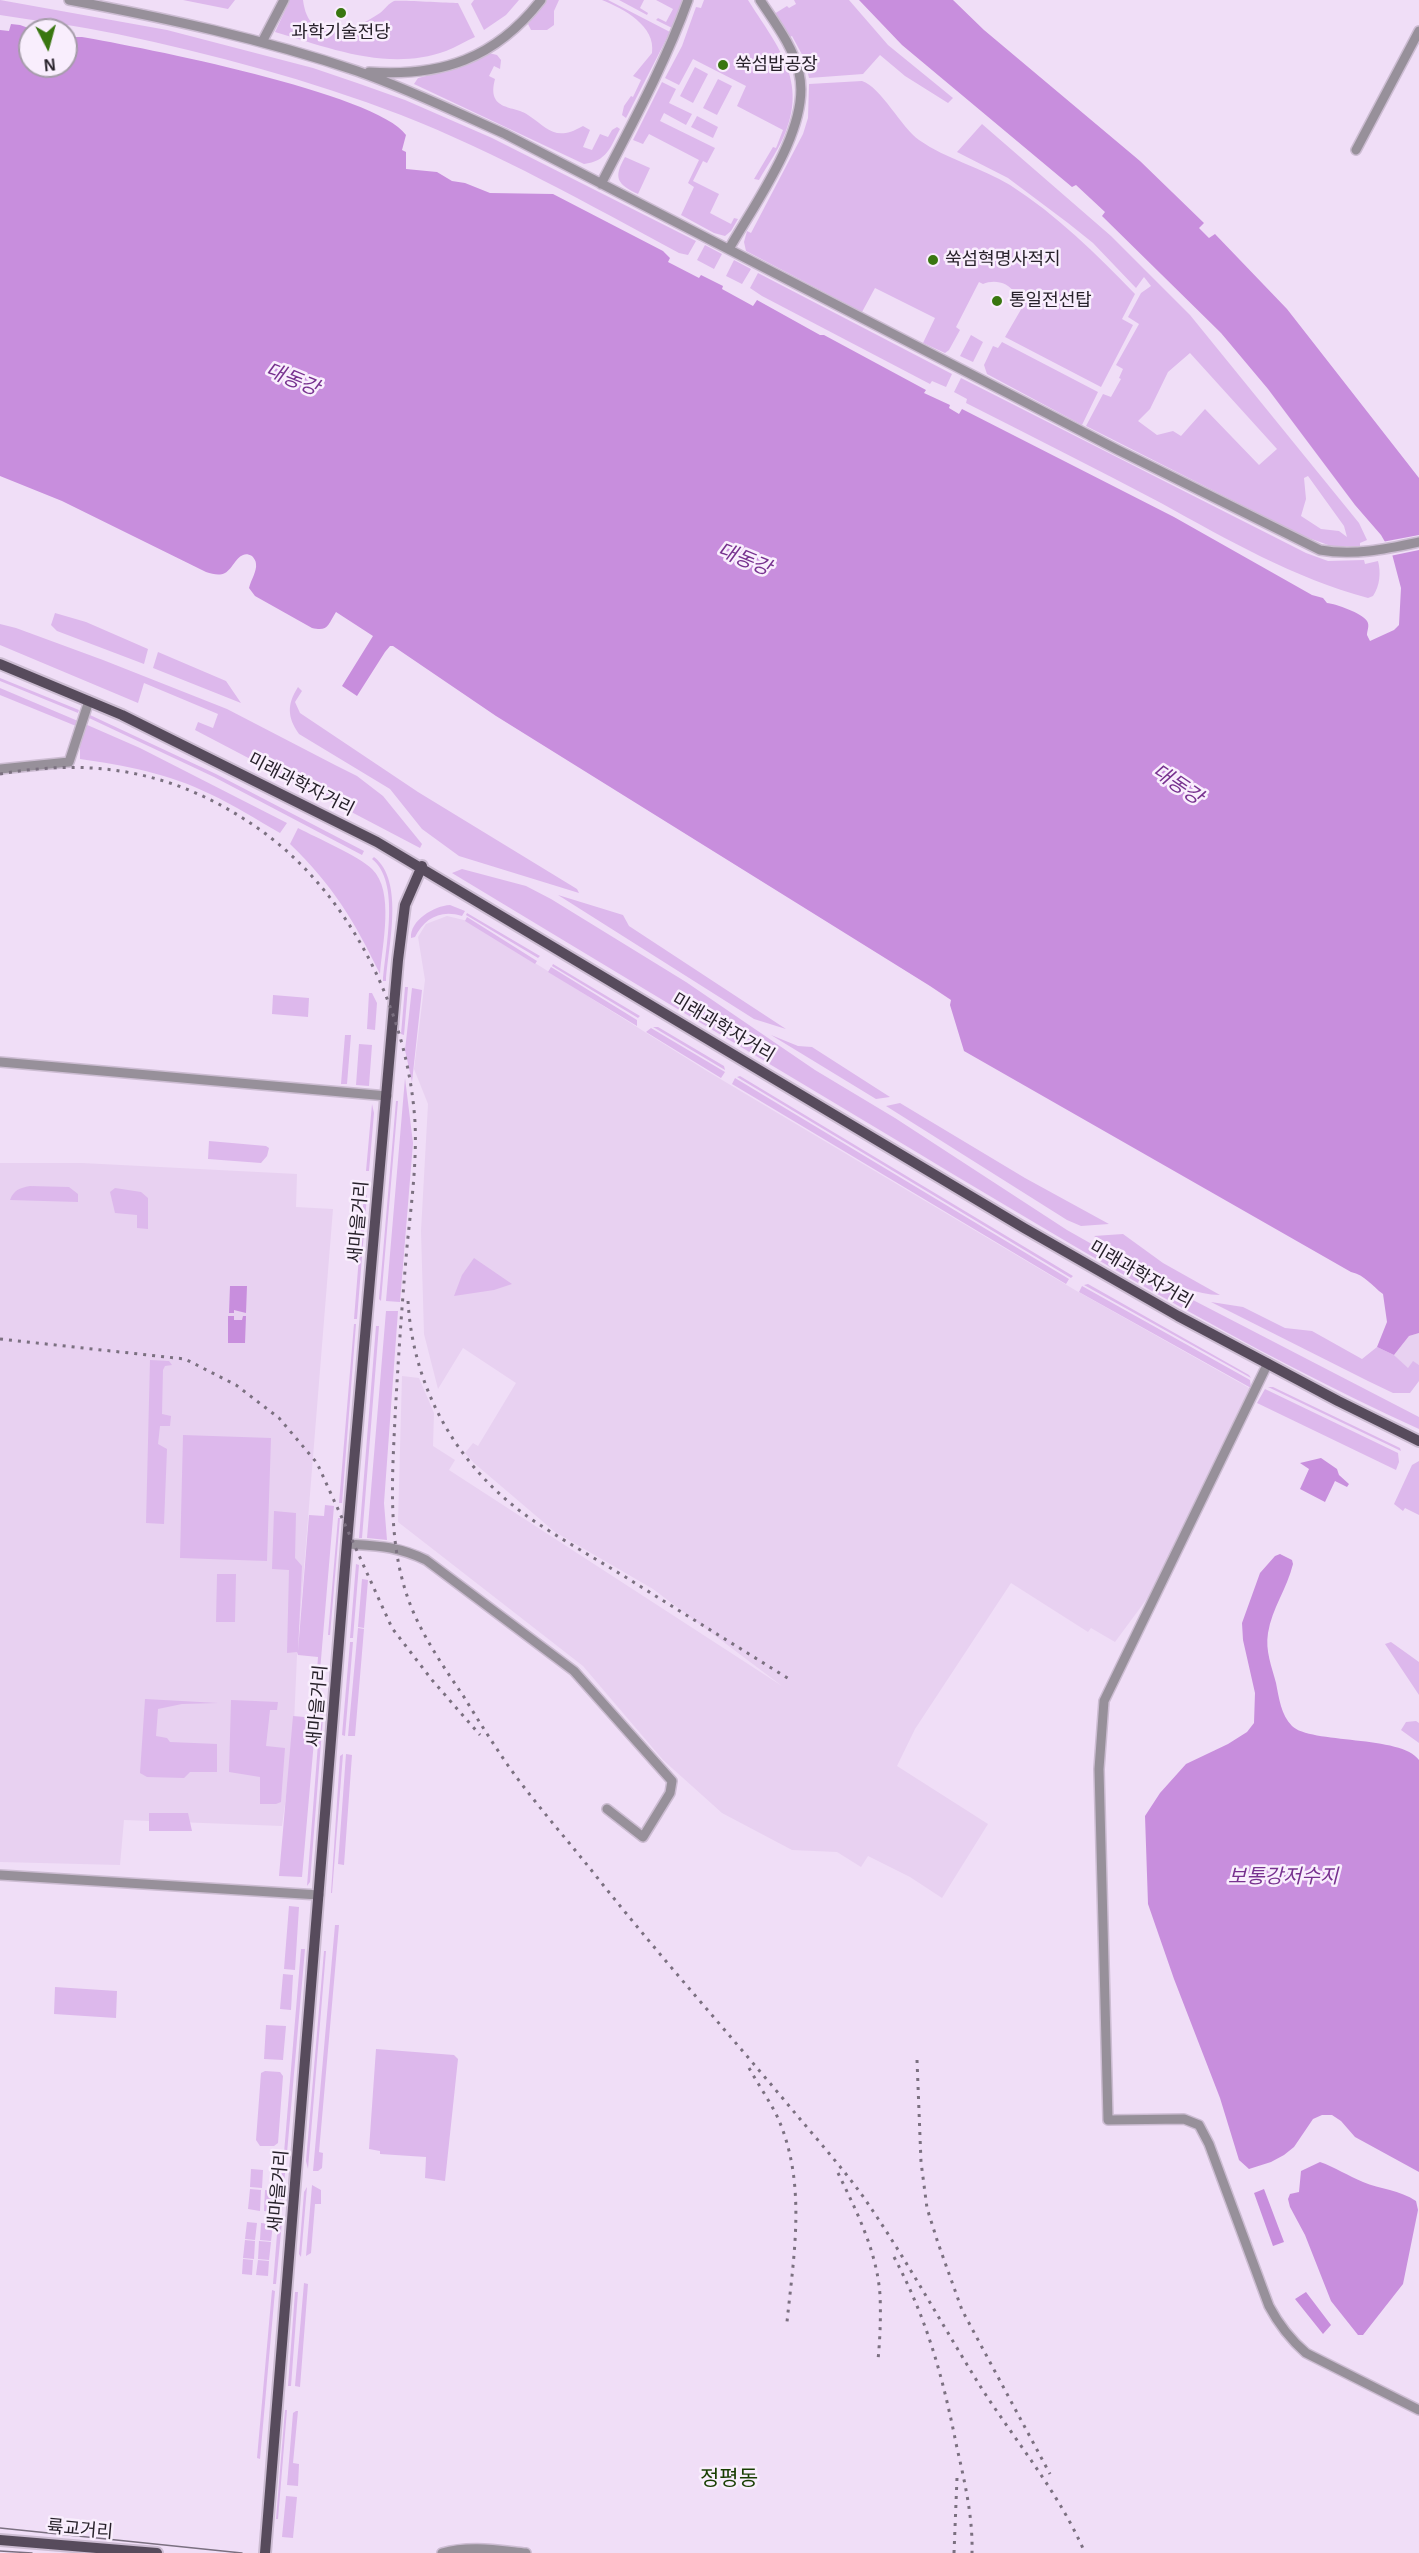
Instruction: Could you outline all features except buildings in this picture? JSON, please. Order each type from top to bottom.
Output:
[{"type":"main road","name":"미래과학자거리","points":[[0,664],[89,701],[279,792],[422,866],[1024,1228],[1178,1316],[1419,1441]]},
{"type":"main road","name":"새마을거리","points":[[266,2553],[398,960],[405,906],[422,866]]},
{"type":"main road","name":"륙교거리","points":[[0,2540],[158,2553]]},
{"type":"street","points":[[69,0],[172,19],[262,42],[357,71],[505,134],[1320,550],[1338,553],[1377,551],[1419,542]]},
{"type":"street","points":[[262,42],[284,0]]},
{"type":"street","points":[[357,71],[419,73],[457,63],[486,49],[514,30],[541,0]]},
{"type":"street","points":[[601,184],[655,80],[677,32],[688,0]]},
{"type":"street","points":[[729,249],[790,141],[801,103],[801,82],[794,56],[760,0]]},
{"type":"street","points":[[1356,150],[1419,31]]},
{"type":"street","points":[[0,769],[69,762],[89,701]]},
{"type":"street","points":[[0,1062],[387,1096]]},
{"type":"street","points":[[1268,1363],[1104,1701],[1099,1769],[1108,2120],[1185,2119],[1199,2125],[1209,2145],[1277,2322],[1292,2341],[1306,2353],[1419,2410]]},
{"type":"street","points":[[348,1544],[388,1546],[407,1551],[426,1560],[574,1671],[672,1781],[670,1793],[643,1836],[607,1809]]},
{"type":"street","points":[[0,1875],[319,1895]]},
{"type":"street","points":[[442,2553],[457,2549],[484,2548],[526,2553]]},
{"type":"shaded area","points":[[0,0],[167,30],[313,68],[405,100],[492,138],[696,241],[688,255],[679,253],[508,162],[367,102],[296,79],[189,50],[78,27],[78,18],[20,18],[0,15]]},
{"type":"shaded area","points":[[183,0],[235,0],[228,9]]},
{"type":"shaded area","points":[[290,0],[303,0],[307,15],[314,25],[333,32],[357,26],[369,20],[394,1],[458,3],[475,37],[446,51],[424,57],[381,58],[338,51],[275,32]]},
{"type":"shaded area","points":[[474,0],[519,0],[506,15],[484,30],[471,4]]},
{"type":"shaded area","points":[[547,0],[559,0],[554,11],[554,25],[547,30],[531,30],[528,24]]},
{"type":"shaded area","points":[[602,0],[608,0],[670,32],[626,118],[622,115],[624,106],[631,96],[633,97],[641,80],[633,76],[652,53],[652,43],[644,27],[637,20],[620,8]]},
{"type":"shaded area","points":[[619,0],[644,0],[640,8],[648,13],[647,15]]},
{"type":"shaded area","points":[[656,0],[683,0],[672,28],[656,20],[658,18],[666,22],[673,9]]},
{"type":"shaded area","points":[[704,0],[748,0],[777,46],[790,78],[793,94],[792,112],[777,150],[759,180],[754,179],[773,147],[776,148],[783,130],[737,106],[746,86],[693,59],[679,85],[665,78],[682,46],[696,7],[701,8]]},
{"type":"shaded area","points":[[794,0],[849,0],[888,45],[953,98],[948,103],[905,76],[880,55],[863,74],[809,78],[805,60],[792,36],[790,37],[774,14],[787,6],[789,8],[796,4]]},
{"type":"shaded area","points":[[489,53],[497,55],[501,60],[500,69],[494,66],[489,76],[495,79],[493,90],[495,97],[503,106],[528,115],[553,132],[566,133],[583,126],[590,130],[583,147],[592,150],[600,134],[608,137],[612,130],[617,127],[620,129],[603,157],[584,164],[414,84],[418,78],[459,68]]},
{"type":"shaded area","points":[[695,67],[708,74],[693,103],[680,96]]},
{"type":"shaded area","points":[[718,79],[732,86],[717,115],[703,108]]},
{"type":"shaded area","points":[[862,81],[884,99],[919,140],[941,153],[1010,185],[1044,209],[1106,264],[1135,294],[1122,319],[1133,325],[1101,387],[1005,337],[1023,306],[1012,289],[1000,282],[983,284],[979,282],[956,327],[960,330],[945,353],[923,343],[935,318],[875,288],[862,312],[746,251],[744,242],[747,231],[751,233],[803,134],[808,118],[809,84]]},
{"type":"shaded area","points":[[662,82],[676,89],[669,103],[692,114],[686,125],[664,113],[660,121],[715,148],[707,163],[703,161],[693,181],[719,194],[710,213],[731,224],[734,218],[738,219],[725,236],[714,233],[681,215],[694,187],[688,183],[699,160],[649,134],[643,144],[633,140]]},
{"type":"shaded area","points":[[697,116],[718,127],[713,138],[691,127]]},
{"type":"shaded area","points":[[982,124],[1111,236],[1190,315],[1359,523],[1367,540],[1360,543],[1360,547],[1331,546],[1303,536],[1086,426],[1103,394],[1111,397],[1121,379],[1119,378],[1123,369],[1116,365],[1139,324],[1128,317],[1141,293],[1151,286],[1144,277],[1136,288],[1093,243],[1068,223],[1008,178],[957,152]],"holes":[[[1190,353],[1277,449],[1259,465],[1205,409],[1181,436],[1173,431],[1157,435],[1138,421],[1150,409],[1168,372]],[[1308,476],[1344,526],[1347,537],[1339,531],[1321,529],[1301,516],[1306,499],[1304,478]]]},
{"type":"shaded area","points":[[625,157],[650,168],[638,194],[625,187],[619,180],[619,170]]},
{"type":"shaded area","points":[[705,245],[722,254],[714,269],[697,260]]},
{"type":"shaded area","points":[[734,260],[751,269],[742,284],[726,276]]},
{"type":"shaded area","points":[[758,273],[952,374],[946,387],[932,381],[930,384],[762,296],[750,288]]},
{"type":"shaded area","points":[[971,335],[983,342],[973,362],[960,356]]},
{"type":"shaded area","points":[[1002,342],[1098,392],[1082,425],[987,374],[984,365],[993,346],[998,348]]},
{"type":"shaded area","points":[[961,378],[1306,553],[1328,561],[1364,560],[1365,564],[1378,561],[1379,579],[1373,596],[1368,598],[1341,590],[1288,569],[966,403],[967,399],[954,392]]},
{"type":"shaded area","points":[[55,613],[86,622],[148,649],[144,664],[57,631],[51,625]]},
{"type":"shaded area","points":[[0,624],[103,660],[227,709],[357,776],[383,796],[422,844],[420,848],[195,730],[198,722],[213,728],[218,714],[144,683],[138,703],[0,645]]},
{"type":"shaded area","points":[[158,652],[226,681],[241,703],[153,668]]},
{"type":"shaded area","points":[[0,678],[79,710],[78,713],[0,681]]},
{"type":"shaded area","points":[[298,687],[302,691],[295,702],[300,713],[418,792],[577,889],[579,893],[459,856],[422,829],[390,789],[299,734],[292,722],[290,710]]},
{"type":"shaded area","points":[[0,688],[78,721],[76,726],[0,695]]},
{"type":"shaded area","points":[[90,715],[216,774],[364,851],[362,855],[214,777],[89,718]]},
{"type":"shaded area","points":[[85,724],[140,748],[287,823],[280,833],[219,798],[179,781],[130,767],[80,759],[80,746]]},
{"type":"shaded area","points":[[298,828],[366,864],[379,879],[385,904],[380,974],[361,937],[330,889],[290,844]]},
{"type":"shaded area","points":[[374,857],[383,868],[392,898],[386,981],[383,981],[389,899],[381,869],[372,859]]},
{"type":"shaded area","points":[[462,869],[526,886],[551,899],[686,982],[815,1070],[895,1118],[1067,1230],[1164,1285],[1419,1417],[1419,1429],[1227,1333],[1103,1263],[452,873]]},
{"type":"shaded area","points":[[558,895],[623,915],[629,926],[786,1029],[754,1019]]},
{"type":"shaded area","points":[[450,905],[465,911],[462,916],[447,914],[434,917],[423,925],[415,937],[411,938],[414,925],[424,915],[437,908]]},
{"type":"shaded area","points":[[467,913],[540,956],[538,958],[466,915]]},
{"type":"shaded area","points":[[447,916],[468,921],[707,1071],[1075,1290],[1251,1389],[1149,1596],[1115,1642],[1091,1628],[1088,1632],[1011,1583],[915,1729],[897,1766],[988,1824],[942,1898],[910,1877],[868,1856],[861,1867],[837,1852],[792,1850],[722,1813],[663,1760],[583,1666],[398,1522],[402,1376],[419,1378],[434,1413],[433,1446],[455,1460],[449,1470],[782,1686],[653,1589],[555,1532],[465,1453],[473,1443],[478,1446],[516,1383],[463,1348],[438,1389],[424,1334],[421,1231],[428,1104],[414,1069],[425,980],[418,937],[426,924]]},
{"type":"shaded area","points":[[467,917],[537,961],[535,964],[465,921]]},
{"type":"shaded area","points":[[553,964],[640,1016],[638,1018],[552,966]]},
{"type":"shaded area","points":[[551,967],[637,1020],[637,1026],[548,972]]},
{"type":"shaded area","points":[[405,987],[408,987],[404,1035],[401,1034]]},
{"type":"shaded area","points":[[412,988],[422,990],[412,1082],[405,1050]]},
{"type":"shaded area","points":[[369,993],[372,993],[377,1003],[375,1030],[367,1029]]},
{"type":"shaded area","points":[[273,995],[309,998],[308,1017],[272,1014]]},
{"type":"shaded area","points":[[653,1027],[658,1027],[724,1066],[725,1070]]},
{"type":"shaded area","points":[[651,1028],[725,1072],[721,1078],[646,1032]]},
{"type":"shaded area","points":[[345,1035],[351,1035],[347,1084],[341,1084]]},
{"type":"shaded area","points":[[771,1035],[798,1046],[812,1047],[890,1097],[876,1099]]},
{"type":"shaded area","points":[[359,1044],[372,1045],[369,1086],[356,1085]]},
{"type":"shaded area","points":[[740,1076],[1073,1276],[1071,1278],[737,1077]]},
{"type":"shaded area","points":[[405,1078],[413,1143],[400,1302],[386,1301]]},
{"type":"shaded area","points":[[735,1078],[1069,1279],[1066,1284],[732,1084]]},
{"type":"shaded area","points":[[396,1101],[398,1101],[381,1301],[379,1299]]},
{"type":"shaded area","points":[[900,1103],[1025,1178],[1109,1224],[1081,1226],[1067,1220],[886,1106]]},
{"type":"shaded area","points":[[372,1104],[374,1113],[369,1171],[366,1171]]},
{"type":"shaded area","points":[[209,1141],[269,1148],[267,1156],[261,1163],[208,1159]]},
{"type":"shaded area","points":[[0,1163],[82,1163],[297,1174],[296,1207],[333,1209],[297,1655],[293,1746],[282,1826],[124,1820],[120,1865],[0,1862]]},
{"type":"shaded area","points":[[30,1186],[69,1187],[78,1194],[78,1202],[10,1200],[17,1190]]},
{"type":"shaded area","points":[[115,1188],[141,1192],[148,1198],[148,1229],[137,1228],[137,1215],[115,1213],[110,1192]]},
{"type":"shaded area","points":[[364,1194],[367,1195],[357,1319],[354,1319]]},
{"type":"shaded area","points":[[1123,1234],[1163,1263],[1220,1295],[1203,1293],[1170,1282],[1094,1236]]},
{"type":"shaded area","points":[[474,1258],[512,1284],[494,1290],[454,1296],[462,1275]]},
{"type":"shaded area","points":[[1088,1284],[1249,1375],[1251,1378],[1084,1285]]},
{"type":"shaded area","points":[[1082,1286],[1250,1380],[1251,1388],[1079,1292]]},
{"type":"shaded area","points":[[1211,1302],[1243,1307],[1285,1328],[1312,1331],[1362,1359],[1377,1347],[1394,1355],[1408,1368],[1413,1361],[1419,1365],[1419,1381],[1410,1393],[1393,1393]]},
{"type":"shaded area","points":[[386,1311],[398,1311],[384,1503],[387,1540],[367,1538]]},
{"type":"shaded area","points":[[354,1324],[356,1324],[342,1503],[339,1503]]},
{"type":"shaded area","points":[[376,1326],[379,1326],[362,1538],[359,1538]]},
{"type":"shaded area","points":[[1419,1333],[1419,1365],[1413,1362],[1408,1369],[1394,1355],[1409,1336]]},
{"type":"shaded area","points":[[150,1360],[169,1361],[172,1365],[165,1366],[163,1370],[162,1414],[171,1416],[170,1426],[160,1426],[158,1444],[167,1449],[164,1524],[146,1523]]},
{"type":"shaded area","points":[[1268,1387],[1273,1387],[1400,1448],[1401,1451]]},
{"type":"shaded area","points":[[1265,1389],[1398,1453],[1399,1462],[1396,1470],[1257,1403]]},
{"type":"shaded area","points":[[183,1435],[271,1438],[267,1561],[180,1558]]},
{"type":"shaded area","points":[[1419,1461],[1419,1515],[1405,1508],[1403,1511],[1394,1504],[1412,1465]]},
{"type":"shaded area","points":[[325,1505],[334,1506],[320,1671],[317,1671],[318,1657],[298,1655],[297,1652],[287,1653],[289,1570],[272,1569],[274,1511],[296,1513],[295,1558],[302,1566],[298,1651],[309,1515],[324,1516]]},
{"type":"shaded area","points":[[338,1518],[340,1518],[330,1635],[328,1635]]},
{"type":"shaded area","points":[[356,1564],[359,1565],[353,1638],[350,1638]]},
{"type":"shaded area","points":[[217,1574],[236,1574],[235,1622],[216,1622]]},
{"type":"shaded area","points":[[362,1579],[368,1580],[364,1628],[358,1627]]},
{"type":"shaded area","points":[[358,1628],[364,1629],[355,1736],[348,1736]]},
{"type":"shaded area","points":[[350,1642],[353,1642],[345,1736],[342,1735]]},
{"type":"shaded area","points":[[1391,1642],[1419,1662],[1419,1695],[1385,1644]]},
{"type":"shaded area","points":[[145,1699],[218,1703],[182,1704],[158,1709],[156,1736],[167,1738],[170,1742],[217,1744],[217,1772],[190,1772],[184,1778],[147,1777],[140,1773]]},
{"type":"shaded area","points":[[231,1700],[278,1702],[277,1710],[270,1710],[266,1746],[285,1748],[281,1802],[260,1804],[260,1777],[229,1772]]},
{"type":"shaded area","points":[[321,1705],[324,1705],[310,1882],[307,1886]]},
{"type":"shaded area","points":[[293,1716],[316,1718],[302,1877],[279,1876]]},
{"type":"shaded area","points":[[1406,1722],[1419,1723],[1419,1743],[1401,1730]]},
{"type":"shaded area","points":[[343,1754],[332,1893],[331,1893],[340,1756]]},
{"type":"shaded area","points":[[346,1754],[352,1755],[344,1865],[338,1864]]},
{"type":"shaded area","points":[[149,1813],[188,1813],[192,1831],[149,1831]]},
{"type":"shaded area","points":[[289,1906],[299,1907],[295,1970],[284,1969]]},
{"type":"shaded area","points":[[335,1925],[339,1925],[319,2152],[323,2153],[322,2168],[313,2171]]},
{"type":"shaded area","points":[[301,1949],[305,1949],[287,2153],[284,2153]]},
{"type":"shaded area","points":[[324,1951],[326,1951],[308,2169],[306,2161]]},
{"type":"shaded area","points":[[283,1974],[293,1975],[291,2010],[280,2009]]},
{"type":"shaded area","points":[[55,1987],[117,1991],[116,2018],[54,2014]]},
{"type":"shaded area","points":[[266,2025],[286,2026],[283,2060],[264,2059]]},
{"type":"shaded area","points":[[376,2049],[454,2055],[458,2059],[445,2181],[425,2178],[426,2157],[380,2154],[380,2151],[369,2149]]},
{"type":"shaded area","points":[[280,2072],[283,2076],[278,2143],[274,2146],[260,2146],[256,2140],[261,2073]]},
{"type":"shaded area","points":[[283,2160],[286,2160],[282,2212],[278,2212]]},
{"type":"shaded area","points":[[251,2169],[263,2170],[262,2188],[250,2187]]},
{"type":"shaded area","points":[[312,2185],[321,2190],[321,2204],[315,2204],[311,2253],[306,2256]]},
{"type":"shaded area","points":[[307,2187],[301,2257],[299,2254],[304,2192]]},
{"type":"shaded area","points":[[250,2189],[261,2190],[260,2211],[248,2209]]},
{"type":"shaded area","points":[[265,2190],[275,2191],[273,2212],[264,2211]]},
{"type":"shaded area","points":[[247,2222],[257,2223],[255,2240],[245,2239]]},
{"type":"shaded area","points":[[278,2222],[282,2222],[276,2284],[273,2284]]},
{"type":"shaded area","points":[[261,2223],[273,2224],[271,2241],[260,2240]]},
{"type":"shaded area","points":[[245,2240],[255,2241],[254,2259],[243,2258]]},
{"type":"shaded area","points":[[259,2241],[271,2242],[269,2260],[258,2259]]},
{"type":"shaded area","points":[[243,2259],[253,2260],[252,2275],[242,2274]]},
{"type":"shaded area","points":[[258,2260],[269,2261],[268,2276],[256,2275]]},
{"type":"shaded area","points":[[304,2283],[308,2284],[300,2387],[295,2386]]},
{"type":"shaded area","points":[[272,2290],[275,2291],[260,2459],[257,2458]]},
{"type":"shaded area","points":[[295,2292],[298,2292],[291,2386],[288,2386]]},
{"type":"shaded area","points":[[285,2410],[287,2410],[278,2519],[276,2519]]},
{"type":"shaded area","points":[[298,2411],[293,2463],[299,2464],[298,2486],[287,2485],[293,2413]]},
{"type":"shaded area","points":[[286,2496],[297,2497],[293,2538],[282,2537]]},
{"type":"water","name":"대동강","points":[[859,0],[953,0],[984,30],[1140,161],[1204,223],[1199,228],[1209,238],[1215,234],[1287,309],[1419,478],[1419,1333],[1409,1336],[1394,1355],[1377,1347],[1387,1322],[1383,1294],[1368,1281],[964,1051],[950,1005],[951,1000],[930,986],[496,716],[393,646],[385,652],[357,696],[342,686],[373,636],[336,612],[325,628],[312,628],[255,596],[249,588],[256,567],[252,556],[247,554],[240,557],[223,574],[206,572],[62,501],[0,476],[0,30],[9,31],[11,24],[18,25],[18,78],[78,78],[78,37],[82,37],[255,74],[351,103],[386,119],[406,135],[402,150],[406,152],[406,169],[437,172],[452,181],[465,183],[490,193],[553,194],[663,251],[670,258],[668,262],[699,278],[701,275],[723,286],[722,289],[753,306],[757,300],[926,390],[924,393],[950,405],[949,408],[959,414],[962,409],[1174,517],[1312,595],[1323,598],[1327,603],[1360,615],[1368,623],[1367,635],[1370,641],[1394,630],[1399,625],[1401,588],[1392,554],[1381,535],[1355,505],[1268,389],[1221,333],[1102,216],[1105,212],[1076,185],[1072,187],[902,45]]},
{"type":"water","points":[[230,1286],[247,1286],[246,1313],[234,1310],[234,1313],[229,1313]]},
{"type":"water","points":[[228,1316],[234,1316],[234,1320],[242,1320],[243,1316],[246,1316],[245,1343],[228,1343]]},
{"type":"water","points":[[1321,1458],[1337,1469],[1339,1475],[1349,1484],[1347,1487],[1335,1481],[1325,1502],[1300,1489],[1309,1469],[1300,1463]]},
{"type":"water","name":"보통강저수지","points":[[1280,1554],[1292,1560],[1293,1564],[1270,1624],[1267,1646],[1281,1706],[1288,1722],[1302,1732],[1395,1747],[1409,1752],[1419,1760],[1419,2172],[1355,2137],[1341,2121],[1332,2115],[1322,2115],[1313,2119],[1294,2147],[1271,2162],[1249,2169],[1239,2160],[1220,2098],[1148,1904],[1145,1816],[1160,1793],[1186,1764],[1228,1744],[1247,1732],[1254,1723],[1255,1693],[1243,1640],[1242,1623],[1260,1573],[1275,1556]]},
{"type":"water","points":[[1320,2162],[1363,2182],[1403,2194],[1416,2201],[1418,2210],[1403,2284],[1363,2335],[1358,2335],[1331,2301],[1288,2199],[1290,2194],[1299,2192],[1301,2171]]},
{"type":"water","points":[[1264,2189],[1284,2242],[1273,2246],[1254,2193]]},
{"type":"water","points":[[1306,2292],[1331,2325],[1323,2334],[1295,2299]]},
{"type":"pier","points":[[1419,535],[1419,550],[1390,556],[1382,542]]},
{"type":"tram line","points":[[0,2528],[242,2553]]},
{"type":"tram line","points":[[0,2551],[32,2553]]},
{"type":"railway","points":[[0,774],[70,767],[103,769],[167,782],[198,794],[259,829],[292,856],[321,887],[347,921],[369,959],[387,998],[401,1039],[410,1080],[415,1122],[414,1169],[400,1332],[392,1490],[398,1562],[417,1621],[501,1756],[527,1791],[862,2195],[909,2267],[982,2389],[1050,2489],[1085,2553]]},
{"type":"railway","points":[[408,1301],[419,1366],[431,1397],[445,1426],[463,1453],[484,1478],[534,1521],[789,1679]]},
{"type":"railway","points":[[0,1339],[185,1359],[236,1385],[279,1418],[317,1463],[392,1628],[432,1680],[480,1735]]},
{"type":"railway","points":[[917,2060],[921,2162],[927,2208],[938,2243],[962,2310],[1050,2474]]},
{"type":"railway","points":[[749,2068],[777,2116],[792,2166],[796,2218],[787,2322]]},
{"type":"railway","points":[[838,2173],[859,2217],[875,2263],[880,2295],[878,2360]]},
{"type":"railway","points":[[894,2257],[916,2304],[940,2374],[966,2487],[972,2553]]},
{"type":"railway","points":[[954,2553],[957,2478]]},
{"type":"place","name":"과학기술전당","points":[[341,13]]},
{"type":"place","name":"쑥섬밥공장","points":[[723,65]]},
{"type":"place","name":"쑥섬혁명사적지","points":[[933,260]]},
{"type":"place","name":"통일전선탑","points":[[997,301]]},
{"type":"district","name":"정평동","points":[[729,2479]]}]
